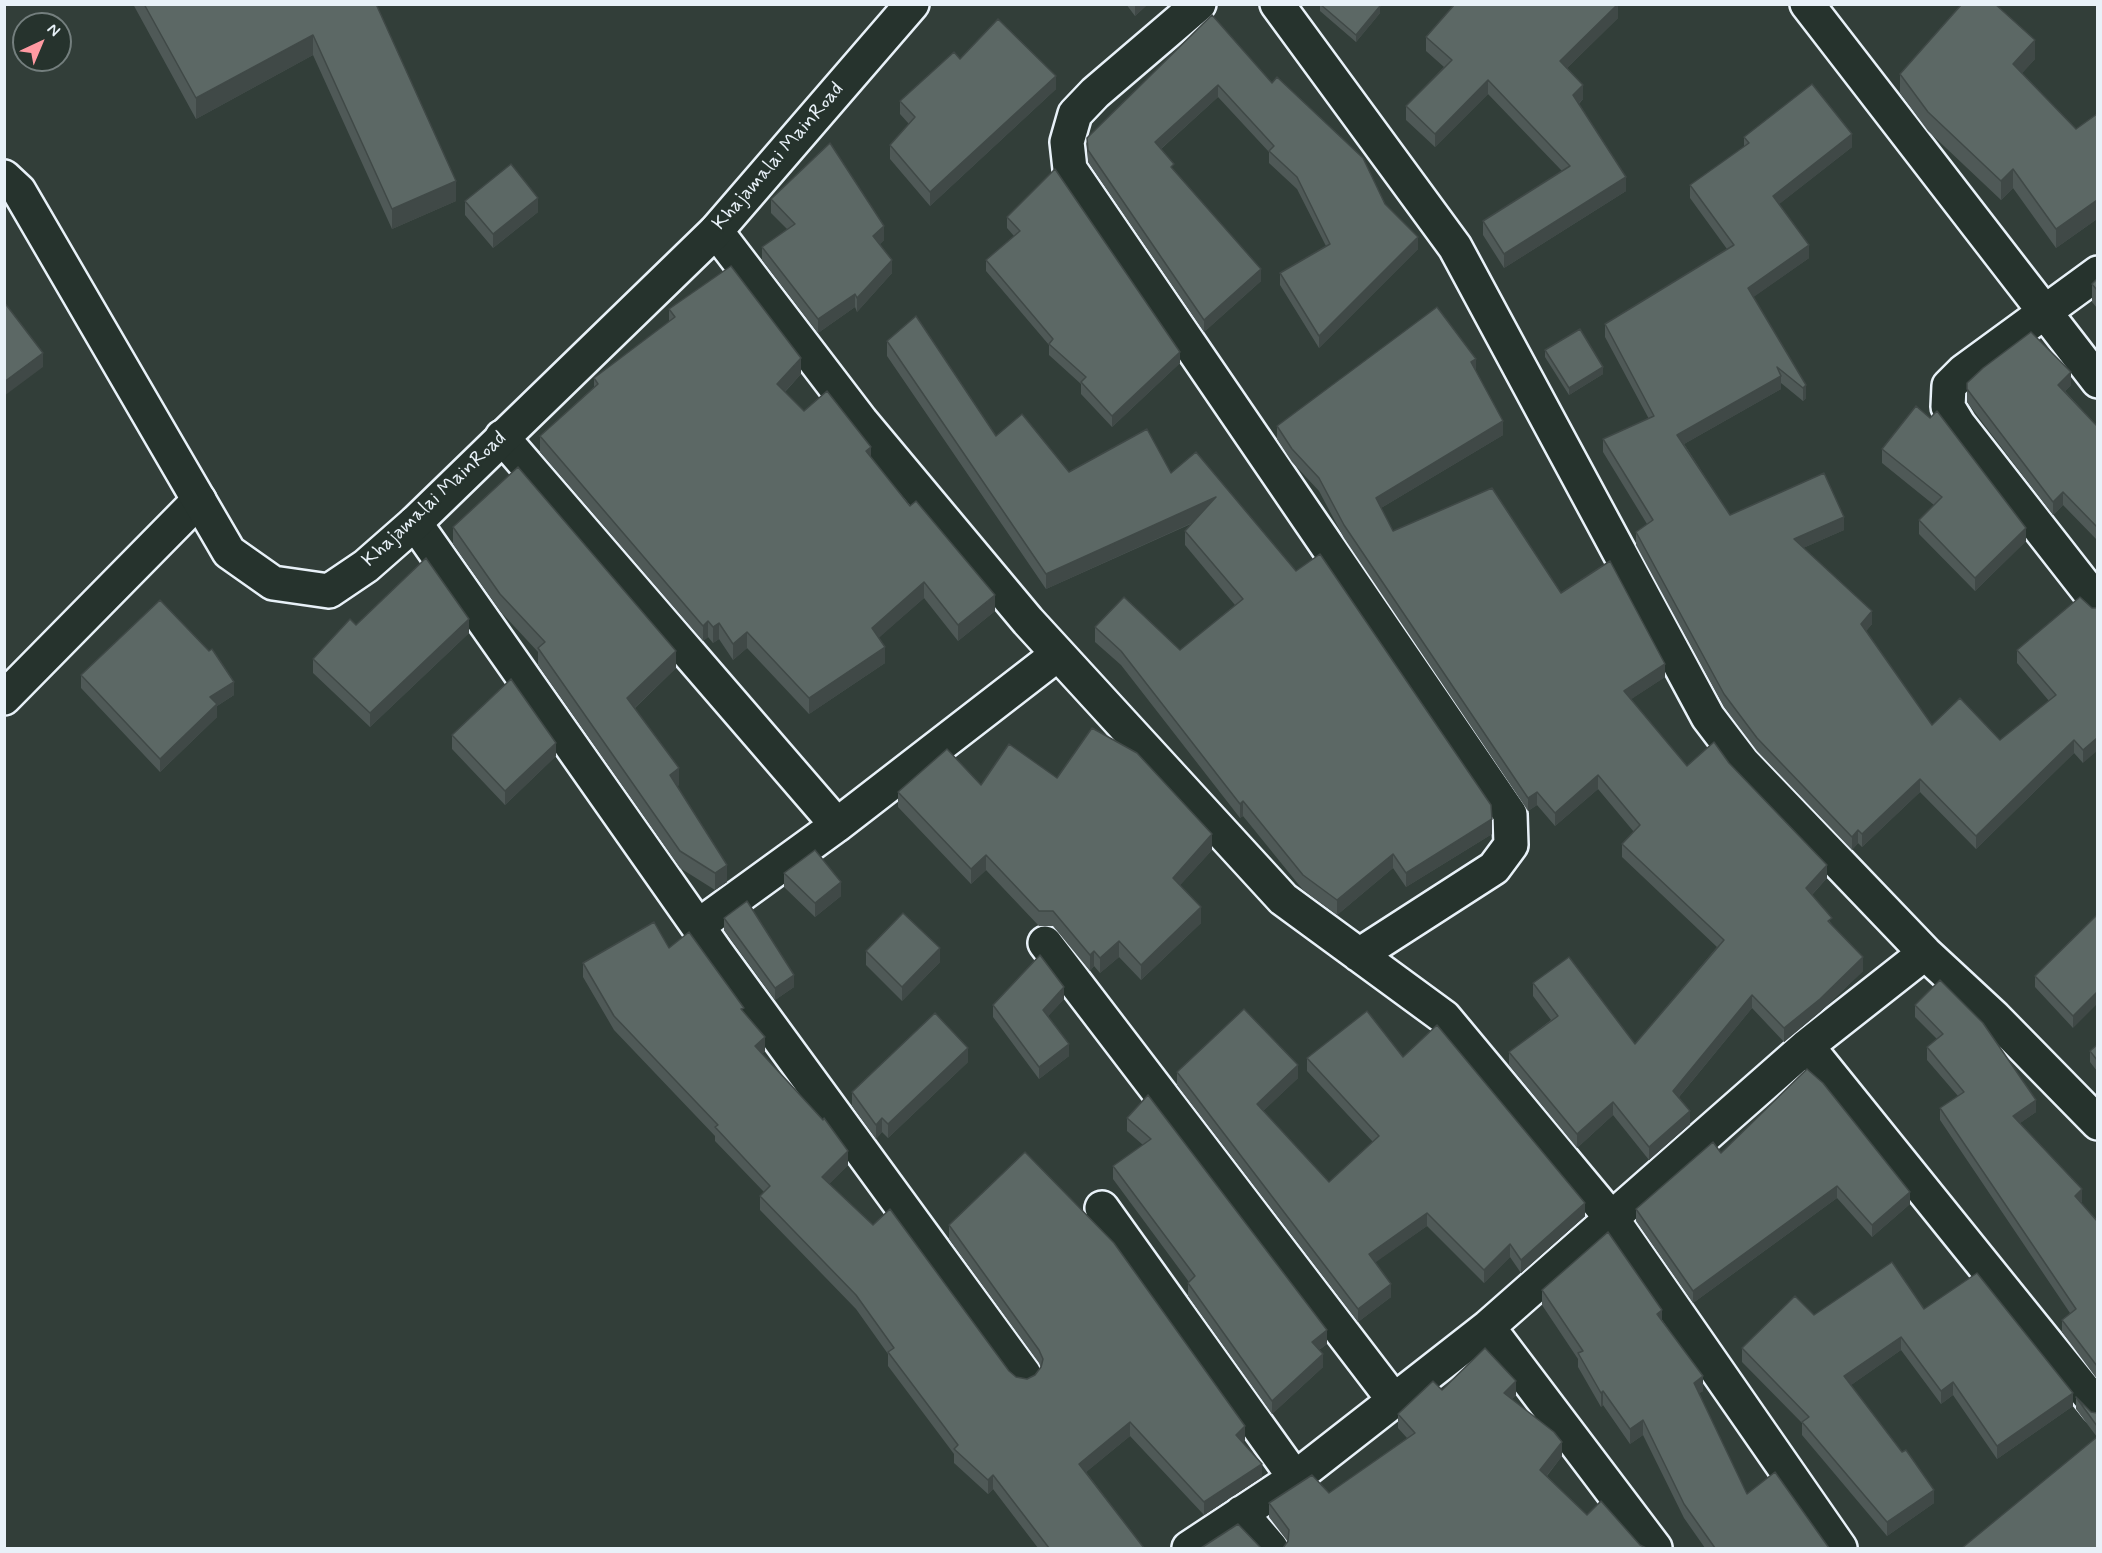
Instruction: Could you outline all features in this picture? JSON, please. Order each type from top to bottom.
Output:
[{"type":"street","points":[[1199,4],[1095,93],[1075,114],[1067,142],[1070,169],[1510,814],[1511,845],[1494,868],[1359,955]]},
{"type":"street","points":[[1277,4],[1455,247],[1708,717],[1743,763],[1925,953],[1994,1017],[2097,1123]]},
{"type":"street","points":[[1807,4],[2097,381]]},
{"type":"street","name":"Khajamalai MainRoad","points":[[4,177],[19,191],[229,552],[273,583],[329,591],[366,566],[415,523],[716,231],[897,11]]},
{"type":"street","points":[[716,231],[861,421],[1020,612],[1283,899],[1444,1017],[1612,1219],[1840,1548]]},
{"type":"street","points":[[2097,273],[1964,370],[1948,386],[1948,407],[1959,425],[2097,603]]},
{"type":"street","points":[[502,437],[837,825]]},
{"type":"street","points":[[4,698],[199,500]]},
{"type":"street","points":[[415,523],[698,926],[1024,1374]]},
{"type":"street","points":[[698,926],[837,825],[1058,654]]},
{"type":"street","points":[[1045,943],[1394,1399]]},
{"type":"street","points":[[1189,1548],[1295,1478],[1488,1327],[1807,1046],[1925,953]]},
{"type":"street","points":[[1807,1046],[2097,1407]]},
{"type":"street","points":[[1102,1208],[1295,1478]]},
{"type":"street","points":[[1488,1327],[1655,1548]]},
{"type":"street","points":[[1240,1513],[1271,1548]]},
{"type":"building","points":[[144,4],[376,4],[456,181],[392,209],[313,35],[196,98]]},
{"type":"building","points":[[1320,4],[1378,4],[1380,6],[1356,35]]},
{"type":"building","points":[[1455,4],[1618,4],[1560,61],[1583,85],[1573,95],[1626,177],[1504,254],[1483,221],[1570,166],[1488,80],[1435,134],[1406,106],[1452,60],[1426,37]]},
{"type":"building","points":[[1962,4],[1995,4],[2035,40],[2013,64],[2076,129],[2097,114],[2097,200],[2056,229],[2013,169],[2001,181],[1928,112],[1900,74]]},
{"type":"building","points":[[1212,15],[1272,83],[1277,77],[1363,158],[1385,204],[1418,237],[1319,336],[1280,273],[1330,244],[1297,177],[1269,151],[1274,146],[1218,85],[1155,142],[1174,164],[1171,167],[1261,269],[1204,320],[1088,150],[1087,138]]},
{"type":"building","points":[[998,19],[1056,76],[930,192],[890,145],[915,117],[900,101],[954,52],[960,59]]},
{"type":"building","points":[[1812,84],[1852,134],[1773,196],[1809,245],[1748,288],[1806,385],[1803,388],[1777,367],[1781,376],[1677,435],[1730,515],[1824,473],[1844,517],[1794,539],[1872,611],[1861,624],[1932,725],[1960,698],[2000,740],[2056,695],[2017,650],[2080,597],[2092,608],[2097,608],[2097,738],[2083,750],[2074,740],[1976,836],[1920,779],[1862,834],[1858,830],[1852,837],[1757,738],[1724,694],[1636,532],[1653,520],[1603,439],[1654,416],[1605,324],[1734,245],[1690,185],[1749,143],[1744,137]]},
{"type":"building","points":[[830,143],[884,226],[873,236],[892,260],[857,298],[855,294],[818,319],[762,247],[795,224],[771,199]]},
{"type":"building","points":[[511,164],[538,198],[493,234],[465,201]]},
{"type":"building","points":[[1055,169],[1180,352],[1112,416],[1081,382],[1086,377],[1049,344],[1053,339],[986,260],[1020,231],[1007,217]]},
{"type":"building","points":[[731,266],[801,358],[777,384],[804,411],[827,391],[871,447],[866,451],[910,506],[916,501],[995,595],[958,625],[924,582],[872,628],[885,647],[809,698],[747,632],[733,644],[719,623],[713,627],[708,621],[703,626],[540,436],[598,384],[594,378],[675,317],[669,309]]},
{"type":"building","points":[[2097,279],[2097,290],[2092,284]]},
{"type":"building","points":[[4,302],[43,353],[4,382]]},
{"type":"building","points":[[1437,307],[1476,359],[1471,362],[1503,421],[1376,498],[1393,531],[1492,488],[1561,593],[1610,561],[1665,664],[1624,691],[1687,766],[1714,742],[1729,763],[1827,865],[1806,888],[1832,918],[1828,921],[1863,957],[1820,999],[1784,1028],[1752,995],[1673,1091],[1690,1111],[1649,1147],[1613,1102],[1577,1134],[1509,1052],[1558,1016],[1533,983],[1569,957],[1635,1044],[1724,940],[1622,844],[1640,825],[1598,775],[1555,813],[1537,792],[1528,798],[1344,525],[1319,478],[1292,449],[1277,426]]},
{"type":"building","points":[[916,316],[996,436],[1022,414],[1069,472],[1147,429],[1171,473],[1196,452],[1296,571],[1320,554],[1491,805],[1492,819],[1406,873],[1393,854],[1337,900],[1303,875],[1243,801],[1240,804],[1121,651],[1095,627],[1124,597],[1180,650],[1243,599],[1185,531],[1216,497],[1046,574],[887,341]]},
{"type":"building","points":[[1580,329],[1603,367],[1569,388],[1545,350]]},
{"type":"building","points":[[2031,332],[2071,372],[2058,385],[2097,426],[2097,527],[2063,492],[2053,502],[1967,389],[1967,383],[1983,368]]},
{"type":"building","points":[[1916,406],[1930,418],[1937,411],[2026,528],[1975,578],[1919,520],[1942,497],[1882,449]]},
{"type":"building","points":[[518,467],[676,651],[627,698],[679,768],[670,775],[727,865],[715,873],[680,851],[538,648],[545,642],[500,594],[453,527]]},
{"type":"building","points":[[426,558],[469,619],[370,713],[313,659],[350,619],[356,625]]},
{"type":"building","points":[[160,600],[209,651],[212,649],[234,682],[210,697],[217,704],[160,759],[81,675]]},
{"type":"building","points":[[511,679],[556,743],[505,791],[452,735]]},
{"type":"building","points":[[1092,728],[1137,753],[1212,834],[1173,878],[1201,907],[1141,965],[1119,941],[1100,958],[1094,951],[1090,955],[1053,911],[1039,911],[986,855],[971,869],[898,792],[947,749],[981,785],[1009,744],[1057,778]]},
{"type":"building","points":[[815,850],[841,882],[815,903],[784,873]]},
{"type":"building","points":[[747,901],[794,975],[775,988],[724,918]]},
{"type":"building","points":[[903,913],[940,948],[902,987],[866,951]]},
{"type":"building","points":[[2097,915],[2097,992],[2073,1016],[2035,976]]},
{"type":"building","points":[[654,922],[669,948],[689,932],[744,1008],[741,1009],[765,1037],[755,1046],[823,1120],[824,1118],[848,1151],[822,1177],[873,1225],[890,1209],[1009,1371],[1016,1377],[1027,1379],[1035,1375],[1043,1359],[1039,1350],[949,1225],[1025,1152],[1114,1243],[1245,1426],[1236,1435],[1262,1464],[1204,1502],[1130,1422],[1079,1464],[1144,1548],[1049,1548],[993,1475],[988,1480],[954,1449],[958,1445],[888,1352],[894,1348],[856,1295],[760,1196],[770,1186],[715,1127],[718,1125],[614,1016],[583,963]]},
{"type":"building","points":[[1040,955],[1064,987],[1043,1010],[1069,1044],[1039,1067],[993,1005]]},
{"type":"building","points":[[1940,980],[1983,1023],[2036,1100],[2013,1116],[2082,1189],[2075,1196],[2097,1221],[2097,1366],[2062,1320],[2076,1309],[1940,1108],[1964,1092],[1927,1047],[1943,1034],[1915,1005]]},
{"type":"building","points":[[1244,1009],[1298,1065],[1257,1104],[1329,1182],[1379,1136],[1307,1058],[1367,1011],[1403,1057],[1437,1025],[1585,1203],[1521,1260],[1510,1244],[1484,1270],[1427,1213],[1369,1254],[1391,1284],[1358,1309],[1177,1072]]},
{"type":"building","points":[[935,1013],[968,1048],[888,1124],[882,1118],[876,1125],[852,1092]]},
{"type":"building","points":[[2097,1045],[2097,1060],[2090,1051]]},
{"type":"building","points":[[1807,1069],[1823,1083],[1910,1192],[1872,1225],[1837,1186],[1693,1291],[1636,1209],[1713,1142],[1721,1153]]},
{"type":"building","points":[[1148,1095],[1327,1330],[1312,1342],[1323,1354],[1272,1401],[1188,1283],[1195,1276],[1113,1166],[1151,1139],[1127,1118]]},
{"type":"building","points":[[1608,1232],[1662,1310],[1657,1314],[1703,1376],[1694,1383],[1747,1494],[1775,1472],[1829,1548],[1715,1548],[1684,1504],[1643,1420],[1630,1429],[1603,1391],[1601,1393],[1578,1353],[1583,1351],[1542,1290]]},
{"type":"building","points":[[1892,1262],[1924,1309],[1977,1273],[2073,1393],[1997,1446],[1953,1382],[1941,1391],[1901,1337],[1844,1376],[1902,1452],[1906,1450],[1934,1490],[1887,1522],[1802,1422],[1809,1417],[1742,1348],[1795,1296],[1814,1315]]},
{"type":"building","points":[[1485,1348],[1516,1381],[1504,1393],[1554,1432],[1562,1442],[1540,1470],[1587,1515],[1601,1501],[1640,1545],[1646,1548],[1283,1548],[1288,1541],[1289,1530],[1269,1503],[1312,1475],[1329,1493],[1415,1433],[1398,1414],[1433,1381],[1442,1390]]},
{"type":"building","points":[[2076,1397],[2091,1412],[2097,1413],[2097,1426]]},
{"type":"building","points":[[2097,1437],[2097,1548],[1962,1548]]},
{"type":"building","points":[[1238,1524],[1261,1548],[1201,1548]]}]
